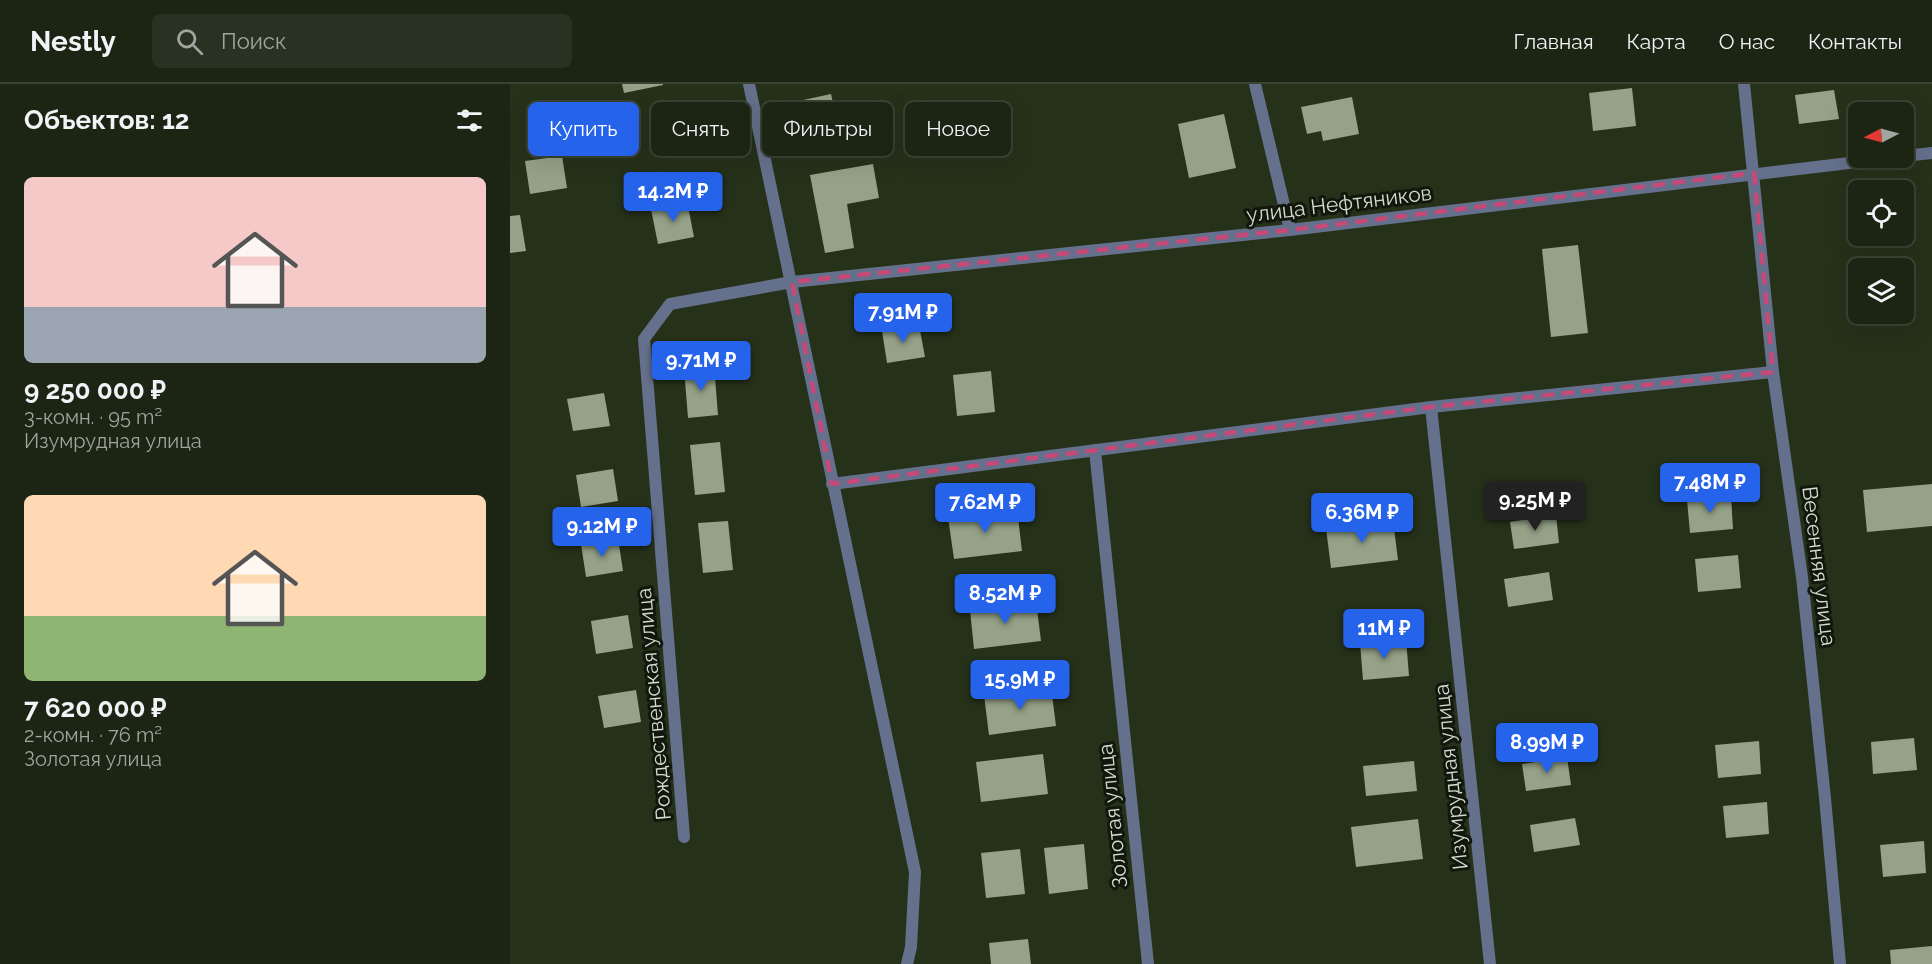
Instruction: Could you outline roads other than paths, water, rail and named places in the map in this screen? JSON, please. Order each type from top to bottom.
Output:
[{"type":"street","points":[[749,84],[915,872],[911,947],[907,964]]},
{"type":"street","points":[[1255,84],[1290,230]]},
{"type":"street","name":"Весенняя улица","points":[[1744,84],[1773,372],[1802,577],[1826,798],[1840,964]]},
{"type":"street","points":[[1914,155],[1932,153]]},
{"type":"street","name":"улица Нефтяников","points":[[792,282],[1290,230],[1848,163]]},
{"type":"street","name":"Рождественская улица","points":[[684,837],[644,339],[670,304],[792,282]]},
{"type":"street","points":[[832,484],[1431,408],[1773,372]]},
{"type":"street","name":"Изумрудная улица","points":[[1431,408],[1490,964]]},
{"type":"street","name":"Золотая улица","points":[[1095,450],[1148,964]]}]
